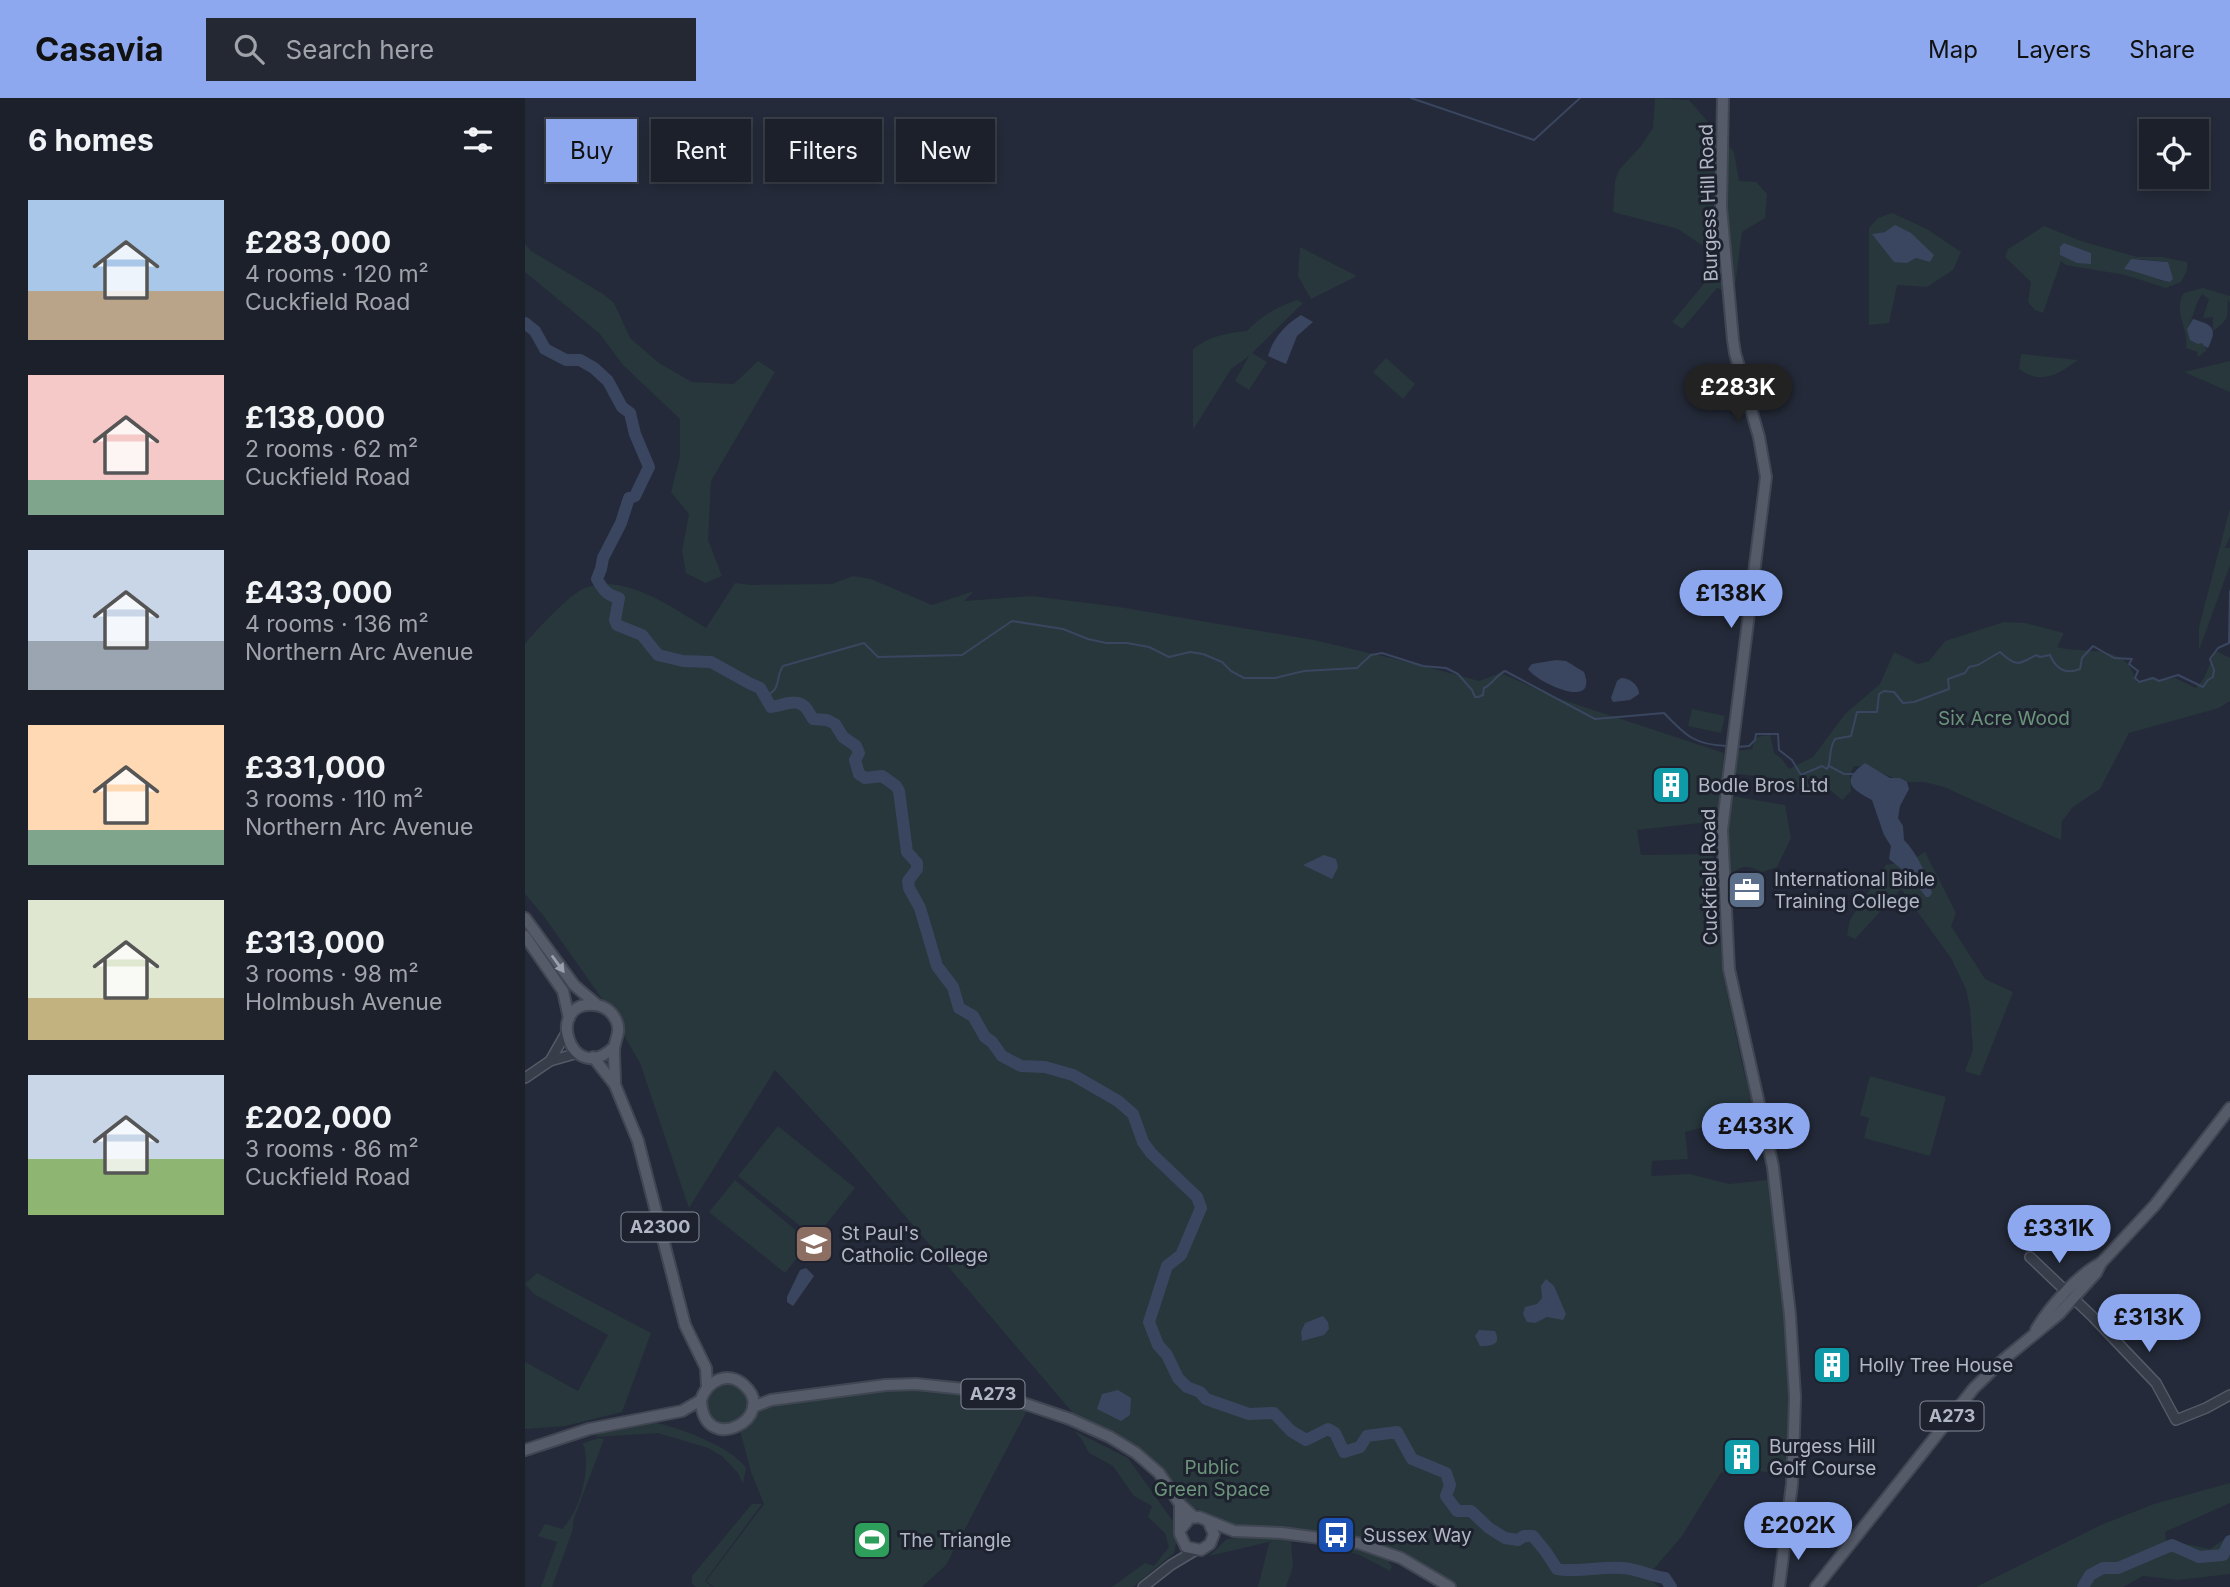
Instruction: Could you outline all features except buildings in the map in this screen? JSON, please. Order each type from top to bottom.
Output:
[{"type":"main road","name":"Burgess Hill Road","points":[[1723,98],[1721,207],[1730,307]]},
{"type":"main road","name":"Cuckfield Road","points":[[1730,307],[1735,353],[1759,437],[1766,477],[1722,830],[1729,969],[1773,1167],[1790,1315],[1795,1397],[1792,1484],[1779,1587]]},
{"type":"main road","points":[[525,918],[574,985],[615,1017],[619,1032],[614,1047],[608,1053],[593,1058],[578,1053],[568,1041],[566,1033],[569,1018],[563,991],[525,936]]},
{"type":"main road","points":[[569,1018],[580,1007],[596,1004]]},
{"type":"main road","name":"A2300","points":[[614,1047],[615,1084]]},
{"type":"main road","name":"A2300","points":[[593,1058],[615,1084],[638,1141],[685,1325],[706,1368],[707,1387]]},
{"type":"main road","name":"A273","points":[[1817,1587],[1974,1388],[2050,1322],[2070,1296],[2096,1273],[2101,1263],[2155,1205],[2230,1108]]},
{"type":"main road","points":[[682,1411],[704,1416],[715,1426],[734,1429],[745,1422],[753,1407],[751,1394],[742,1382],[724,1378],[706,1368]]},
{"type":"main road","points":[[525,1450],[589,1429],[682,1411],[701,1400],[707,1387],[724,1378]]},
{"type":"main road","name":"A273","points":[[753,1407],[771,1399],[886,1385],[916,1384],[1002,1396],[1070,1419],[1110,1437],[1136,1453],[1159,1473],[1180,1504],[1194,1517]]},
{"type":"main road","name":"A273","points":[[751,1394],[766,1395],[771,1399]]},
{"type":"main road","points":[[701,1400],[704,1416]]},
{"type":"main road","points":[[1180,1504],[1183,1543],[1196,1550],[1206,1548],[1213,1539],[1234,1531]]},
{"type":"main road","points":[[1180,1530],[1185,1521],[1194,1517],[1234,1531],[1283,1533],[1358,1543],[1401,1558],[1450,1587]]},
{"type":"main road","points":[[1208,1521],[1213,1530],[1213,1539]]},
{"type":"street","points":[[551,1060],[566,1033]]},
{"type":"street","points":[[525,1078],[551,1060],[578,1053]]},
{"type":"street","points":[[2030,1257],[2156,1384],[2176,1420],[2230,1395]]},
{"type":"street","points":[[1171,1564],[1183,1543]]},
{"type":"street","points":[[1143,1587],[1171,1564],[1196,1550]]},
{"type":"green space","points":[[1655,98],[1689,100],[1734,152],[1739,181],[1756,182],[1767,194],[1765,218],[1742,232],[1734,294],[1717,288],[1682,329],[1672,322],[1713,273],[1712,252],[1678,229],[1613,212],[1615,181],[1619,170],[1653,128]]},
{"type":"green space","points":[[1892,213],[1927,229],[1961,252],[1953,270],[1927,287],[1897,285],[1889,323],[1869,325],[1869,228],[1878,218]],"holes":[[[1885,232],[1931,262],[1916,258],[1907,263],[1873,234]]]},
{"type":"green space","points":[[2044,226],[2081,241],[2137,257],[2162,257],[2187,262],[2187,270],[2181,282],[2166,288],[2125,275],[2066,265],[2061,261],[2043,313],[2035,310],[2028,302],[2031,282],[2005,257],[2008,249]],"holes":[[[2139,259],[2168,262],[2162,281],[2125,269]]]},
{"type":"green space","points":[[525,244],[531,251],[614,303],[630,338],[659,363],[692,382],[734,384],[758,361],[775,372],[711,481],[708,540],[722,576],[705,583],[686,573],[682,551],[689,514],[671,492],[680,456],[680,419],[623,365],[599,333],[525,272]]},
{"type":"green space","points":[[1300,247],[1357,276],[1311,299],[1298,276]]},
{"type":"green space","points":[[2203,288],[2230,296],[2230,304],[2228,299],[2227,318],[2213,331],[2213,317],[2203,318],[2209,299],[2202,294],[2187,329],[2207,350],[2198,357],[2197,352],[2186,348],[2180,307],[2184,293]]},
{"type":"green space","points":[[1297,300],[1303,303],[1252,353],[1267,362],[1249,390],[1235,381],[1249,356],[1231,369],[1193,430],[1193,349],[1219,336],[1247,331],[1270,312]]},
{"type":"green space","points":[[2021,354],[2078,360],[2056,374],[2042,377],[2019,369]]},
{"type":"green space","points":[[1386,358],[1415,384],[1403,399],[1373,372]]},
{"type":"green space","points":[[2230,361],[2230,392],[2184,372]]},
{"type":"green space","points":[[2230,508],[2230,537],[2225,548],[2230,548],[2230,565],[2199,650],[2199,627]]},
{"type":"green space","name":"Public Green Space","points":[[853,576],[871,579],[932,605],[974,591],[964,601],[1032,596],[1119,607],[1314,640],[1479,681],[1501,673],[1554,697],[1724,753],[1718,821],[1637,830],[1641,855],[1713,854],[1723,975],[1755,1114],[1685,1132],[1688,1159],[1652,1161],[1651,1176],[1690,1174],[1729,1184],[1775,1179],[1786,1269],[1792,1477],[1732,1466],[1720,1474],[1682,1536],[1652,1571],[1637,1571],[1645,1574],[1659,1587],[1454,1587],[1352,1537],[1237,1525],[1182,1503],[1155,1466],[1078,1419],[849,1150],[775,1070],[689,1208],[640,1063],[607,1006],[543,915],[525,894],[525,644],[571,597],[585,588],[600,584],[616,585],[648,595],[706,628],[735,583],[832,584]]},
{"type":"green space","name":"Six Acre Wood","points":[[2004,622],[2025,623],[2064,633],[2057,647],[2112,654],[2129,665],[2137,683],[2151,677],[2159,681],[2175,678],[2196,688],[2203,680],[2216,651],[2230,658],[2230,701],[2219,708],[2129,733],[2100,789],[2073,807],[2062,821],[2061,840],[1944,787],[1924,782],[1902,782],[1869,767],[1854,766],[1850,774],[1851,791],[1842,800],[1830,790],[1807,793],[1774,778],[1729,773],[1733,751],[1752,749],[1755,737],[1770,735],[1774,753],[1789,769],[1813,757],[1845,714],[1880,684],[1894,652],[1918,664],[1929,661],[1945,641]]},
{"type":"green space","points":[[1692,709],[1725,716],[1721,733],[1688,726]]},
{"type":"green space","points":[[1726,795],[1785,805],[1791,838],[1777,867],[1762,872],[1750,867],[1741,868],[1724,880]]},
{"type":"green space","points":[[1925,852],[1956,913],[1951,926],[1985,979],[2013,992],[1980,1076],[1965,1071],[1973,1050],[1966,989],[1951,958],[1901,889],[1855,939],[1847,935],[1850,920],[1886,865],[1912,860]]},
{"type":"green space","points":[[1870,1076],[1946,1097],[1930,1156],[1864,1138],[1869,1118],[1860,1115]]},
{"type":"green space","points":[[778,1126],[855,1188],[815,1238],[738,1176]]},
{"type":"green space","points":[[735,1180],[810,1242],[785,1273],[709,1212]]},
{"type":"green space","points":[[537,1273],[651,1333],[622,1412],[565,1426],[525,1429],[525,1362],[578,1391],[608,1335],[534,1294],[525,1284]]},
{"type":"green space","points":[[727,1383],[741,1389],[747,1403],[741,1417],[727,1423],[713,1417],[707,1403],[713,1389]]},
{"type":"green space","points":[[886,1385],[964,1389],[1030,1405],[946,1565],[922,1587],[714,1587],[706,1581],[764,1504],[751,1472],[739,1427],[753,1407]]},
{"type":"green space","points":[[635,1423],[668,1426],[718,1446],[746,1468],[743,1484],[738,1473],[722,1456],[708,1448],[658,1433],[595,1437],[607,1428]]},
{"type":"green space","points":[[1074,1431],[1128,1458],[1179,1530],[1174,1553],[1133,1587],[1112,1587],[1145,1563],[1154,1566],[1169,1547],[1165,1533],[1148,1517],[1152,1506],[1134,1496],[1113,1466],[1089,1453]]},
{"type":"green space","points":[[604,1439],[574,1518],[572,1532],[552,1587],[541,1587],[557,1542],[538,1536],[545,1524],[562,1529],[574,1512],[585,1476],[583,1443]]},
{"type":"green space","points":[[2230,1483],[2230,1503],[2165,1532],[2166,1540],[2210,1549],[2230,1535],[2230,1574],[2178,1580],[2143,1576],[2123,1587],[1976,1587],[2101,1525],[2154,1504]]},
{"type":"green space","points":[[752,1504],[762,1504],[705,1581],[712,1587],[696,1587],[692,1583],[692,1576]]},
{"type":"green space","points":[[1255,1536],[1291,1541],[1293,1566],[1286,1587],[1258,1587],[1269,1543],[1273,1541],[1209,1556],[1227,1539]]},
{"type":"green space","points":[[1322,1544],[1345,1545],[1386,1557],[1392,1567],[1390,1571],[1360,1555]]},
{"type":"water","points":[[1895,225],[1911,233],[1934,255],[1930,262],[1916,258],[1907,263],[1894,262],[1872,234],[1885,232]]},
{"type":"water","points":[[2064,243],[2091,253],[2091,264],[2077,263],[2060,255],[2060,247]]},
{"type":"water","points":[[2131,259],[2168,262],[2173,279],[2170,282],[2124,269]]},
{"type":"water","points":[[1301,315],[1313,322],[1297,336],[1286,364],[1268,356],[1280,332]]},
{"type":"water","points":[[2193,319],[2212,328],[2213,336],[2208,348],[2202,343],[2190,340],[2187,329]]},
{"type":"water","points":[[1566,661],[1584,672],[1586,684],[1583,690],[1575,692],[1553,686],[1533,675],[1528,669],[1532,664]]},
{"type":"water","points":[[1621,678],[1633,683],[1639,694],[1630,700],[1613,702],[1611,698],[1617,681]]},
{"type":"water","points":[[1865,763],[1890,778],[1900,778],[1907,782],[1909,789],[1900,806],[1898,818],[1903,826],[1904,840],[1927,879],[1932,893],[1929,897],[1926,897],[1909,875],[1889,859],[1891,846],[1884,835],[1872,800],[1851,784],[1857,769]]},
{"type":"water","points":[[1324,855],[1336,859],[1338,867],[1332,879],[1303,865]]},
{"type":"water","points":[[806,1268],[814,1276],[793,1306],[787,1302],[787,1297],[800,1270]]},
{"type":"water","points":[[1546,1279],[1554,1286],[1566,1314],[1563,1320],[1547,1317],[1535,1323],[1527,1322],[1523,1314],[1525,1307],[1537,1304],[1542,1298],[1541,1286]]},
{"type":"water","points":[[1323,1316],[1329,1329],[1324,1335],[1302,1341],[1301,1332],[1305,1323]]},
{"type":"water","points":[[1479,1330],[1495,1331],[1496,1342],[1480,1346],[1475,1336]]},
{"type":"water","points":[[1118,1390],[1131,1398],[1130,1415],[1121,1421],[1097,1409],[1102,1394]]},
{"type":"waterway","points":[[1411,98],[1534,140],[1580,98]]},
{"type":"waterway","points":[[525,323],[535,331],[545,349],[566,360],[580,360],[608,381],[622,407],[630,413],[635,434],[649,467],[635,496],[629,498],[621,523],[603,558],[597,579],[606,592],[619,598],[615,620],[617,625],[642,635],[658,655],[683,661],[711,662],[760,688],[771,707],[798,703],[806,708],[813,719],[827,720],[835,724],[843,737],[856,746],[859,753],[855,760],[859,774],[865,778],[882,776],[899,791],[907,852],[917,863],[917,869],[908,881],[909,888],[920,908],[937,966],[953,987],[959,1008],[973,1016],[985,1037],[1002,1056],[1021,1066],[1045,1067],[1073,1075],[1118,1101],[1133,1114],[1143,1142],[1151,1153],[1197,1197],[1201,1208],[1181,1255],[1167,1266],[1149,1322],[1158,1345],[1167,1355],[1178,1378],[1206,1399],[1249,1414],[1274,1413],[1291,1431],[1306,1440],[1328,1429],[1335,1433],[1344,1452],[1360,1447],[1367,1436],[1397,1432],[1412,1459],[1446,1473],[1450,1485],[1446,1496],[1457,1511],[1471,1511],[1489,1528],[1505,1538],[1518,1540],[1524,1536],[1533,1536],[1557,1569],[1628,1569],[1665,1578],[1671,1587]]},
{"type":"waterway","points":[[1737,747],[1749,746],[1755,740],[1756,734],[1778,734],[1779,750],[1792,760],[1801,775],[1822,766],[1827,769],[1835,739],[1851,736],[1857,712],[1877,712],[1879,694],[1884,691],[1894,692],[1903,703],[1914,702],[1949,689],[1948,679],[1965,673],[1969,667],[1978,665],[2000,652],[2017,663],[2036,655],[2050,655],[2058,667],[2070,671],[2080,669],[2082,658],[2093,646],[2114,658],[2132,659],[2129,664],[2138,671],[2135,678],[2139,682],[2153,678],[2159,681],[2178,675],[2203,687],[2213,677],[2214,670],[2210,659],[2218,648],[2229,643],[2230,591]]},
{"type":"waterway","points":[[766,696],[775,689],[783,666],[864,643],[878,657],[962,655],[1012,621],[1063,629],[1106,643],[1149,647],[1169,657],[1190,652],[1203,654],[1222,662],[1244,678],[1275,678],[1304,671],[1357,668],[1371,655],[1382,653],[1423,666],[1446,668],[1458,674],[1475,697],[1478,697],[1483,695],[1484,688],[1505,671],[1595,719],[1664,713],[1692,738],[1707,744],[1727,746]]},
{"type":"waterway","points":[[1829,766],[1844,774],[1853,774]]},
{"type":"waterway","points":[[2083,1587],[2090,1575],[2103,1568],[2118,1568],[2172,1545],[2199,1557],[2223,1555],[2230,1541]]},
{"type":"place","name":"Bodle Bros Ltd","points":[[1671,785]]},
{"type":"place","name":"International Bible Training College","points":[[1747,890]]},
{"type":"place","name":"St Paul's Catholic College","points":[[814,1244]]},
{"type":"place","name":"Holly Tree House","points":[[1832,1365]]},
{"type":"place","name":"Burgess Hill Golf Course","points":[[1742,1457]]},
{"type":"place","name":"Sussex Way","points":[[1336,1535]]},
{"type":"place","name":"The Triangle","points":[[872,1540]]}]
